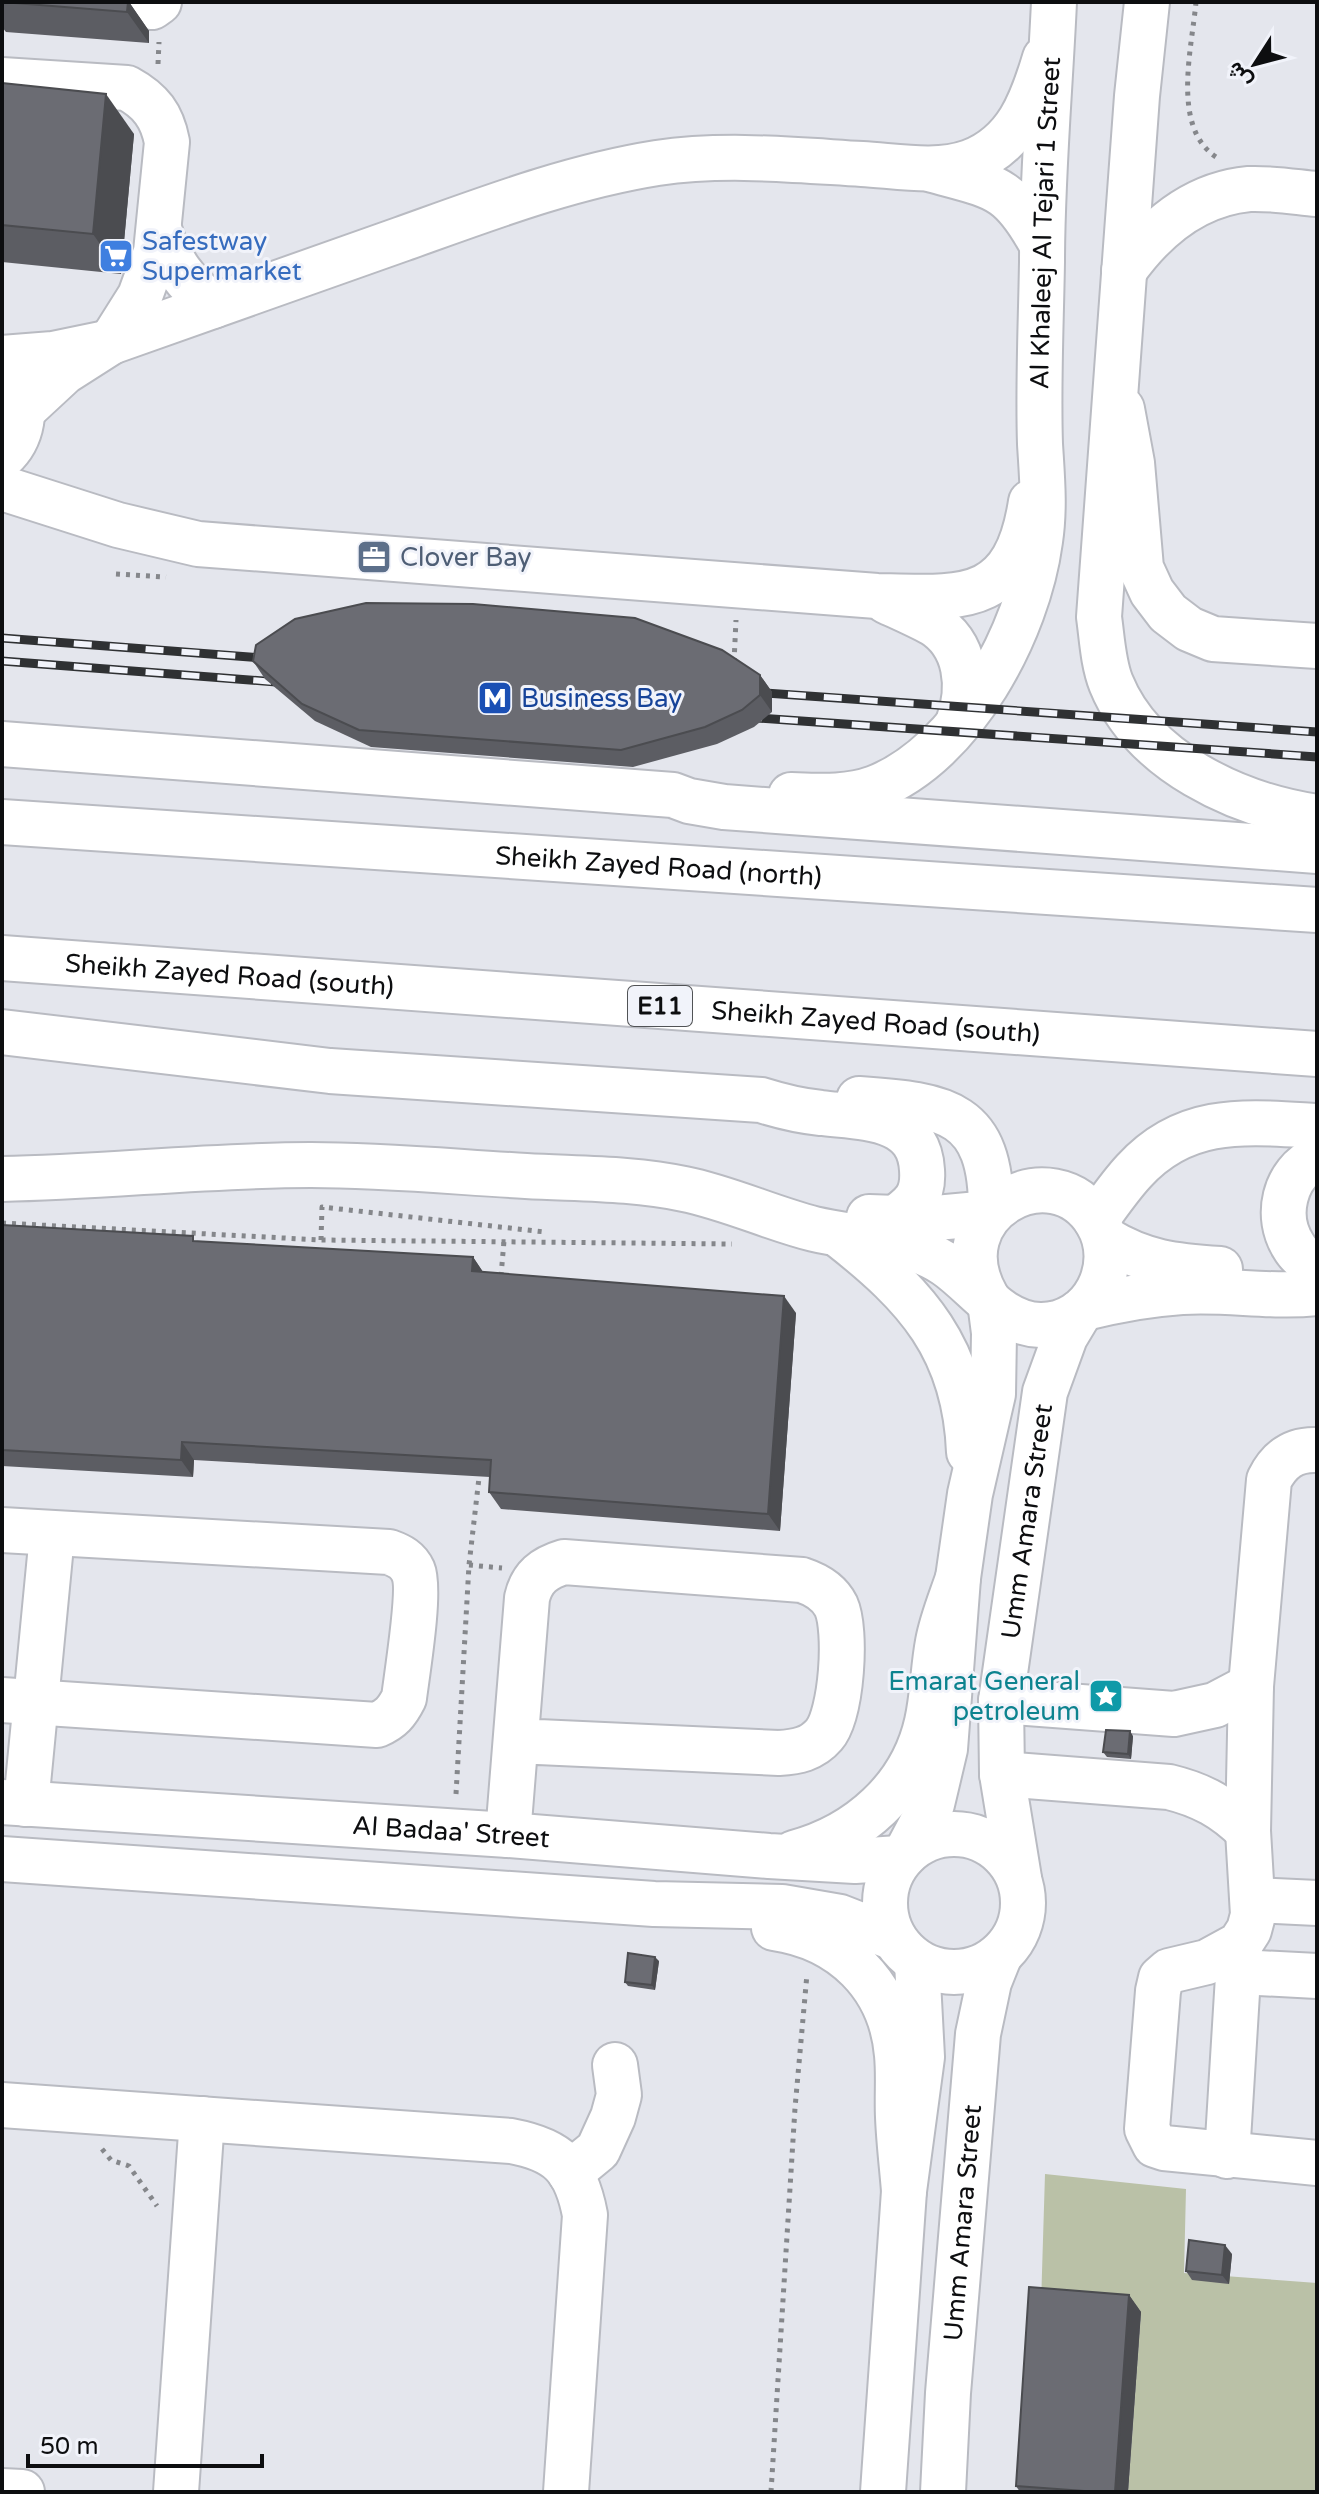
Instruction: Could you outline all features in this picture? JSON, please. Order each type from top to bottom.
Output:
[{"type":"main road","points":[[1147,2],[1137,96],[1099,617],[1109,680],[1137,728],[1168,759],[1243,796],[1317,817]]},
{"type":"main road","points":[[2,358],[53,354],[111,342],[531,194],[616,170],[660,163],[749,157],[927,168],[969,162],[998,146],[1011,134],[1029,107],[1054,16]]},
{"type":"main road","name":"Al Khaleej Al Tejari 1 Street","points":[[1040,444],[1042,245],[1054,16]]},
{"type":"main road","points":[[2,80],[127,88],[143,96],[155,109],[164,124],[167,142],[159,229],[149,274],[140,296],[111,342],[64,372],[14,435]]},
{"type":"main road","points":[[927,168],[987,185],[1005,194],[1020,208],[1042,245]]},
{"type":"main road","points":[[1124,271],[1142,246],[1164,225],[1190,208],[1218,196],[1249,189],[1317,194]]},
{"type":"main road","points":[[159,229],[178,271],[213,306]]},
{"type":"main road","points":[[2,365],[19,390],[14,435],[44,479],[79,513],[148,555],[198,544],[877,596],[948,597],[969,594],[988,585],[1005,572],[1017,555],[1025,535],[1040,444]]},
{"type":"main road","points":[[1117,390],[1132,463],[1141,568],[1152,592],[1168,613],[1189,629],[1213,639],[1317,646]]},
{"type":"main road","points":[[2,744],[673,795],[708,792],[825,796],[873,788],[915,764],[958,723],[992,675],[1018,625],[1036,564],[1044,510],[1040,444]]},
{"type":"main road","points":[[2,488],[79,513]]},
{"type":"main road","points":[[877,596],[934,624],[958,652],[966,688],[958,723]]},
{"type":"main road","points":[[673,795],[724,807],[1317,851]]},
{"type":"main road","name":"Sheikh Zayed Road (north)","points":[[2,822],[1317,910]]},
{"type":"main road","name":"Sheikh Zayed Road (south)","points":[[2,958],[1317,1054]]},
{"type":"main road","points":[[2,1032],[330,1071],[761,1100],[819,1113],[874,1119],[895,1126],[909,1136],[921,1158],[923,1187],[912,1205],[893,1220]]},
{"type":"main road","points":[[761,1100],[825,1096],[904,1102],[939,1109],[960,1120],[976,1137],[987,1158],[991,1182],[990,1212]]},
{"type":"main road","points":[[1083,1310],[1097,1294],[1105,1277],[1107,1258],[1100,1230],[1133,1172],[1151,1154],[1173,1140],[1221,1123],[1317,1126]]},
{"type":"main road","points":[[1317,1158],[1299,1170],[1288,1187],[1283,1208],[1285,1228],[1293,1247],[1317,1270]]},
{"type":"main road","points":[[2,1179],[264,1166],[352,1165],[650,1184],[710,1194],[756,1229],[813,1229],[901,1245],[947,1265],[1005,1315],[1023,1323],[1043,1325],[1063,1322],[1083,1310],[1117,1300],[1184,1292],[1317,1293]]},
{"type":"main road","points":[[988,1300],[979,1285],[973,1255],[981,1226],[990,1212],[1025,1192],[1046,1191],[1065,1195],[1082,1205],[1100,1230],[1126,1252],[1149,1261],[1317,1282]]},
{"type":"main road","points":[[756,1229],[814,1212],[893,1220],[990,1212]]},
{"type":"main road","points":[[837,1233],[882,1268],[912,1299],[932,1326],[948,1357],[965,1412],[970,1494]]},
{"type":"main road","name":"Umm Amara Street","points":[[902,1855],[932,1804],[940,1777],[953,1661],[958,1578],[970,1494],[993,1394],[994,1333],[988,1300]]},
{"type":"main road","name":"Umm Amara Street","points":[[1019,1878],[1002,1774],[1001,1701],[1045,1392],[1065,1337],[1083,1310]]},
{"type":"main road","points":[[1227,2156],[1240,1958],[1253,1915],[1248,1831],[1251,1686],[1269,1480],[1277,1464],[1289,1455],[1317,1450]]},
{"type":"main road","points":[[2,1530],[389,1552],[402,1557],[412,1567],[415,1576],[404,1698],[398,1710],[377,1725],[19,1700]]},
{"type":"main road","points":[[14,1803],[19,1700],[52,1535]]},
{"type":"main road","points":[[508,1835],[527,1598],[535,1578],[553,1565],[564,1562],[802,1580],[828,1594],[836,1607],[840,1621],[841,1665],[834,1718],[826,1734],[813,1745],[796,1752],[779,1753],[516,1741]]},
{"type":"main road","points":[[769,1856],[796,1853],[846,1832],[889,1797],[907,1774],[927,1720],[938,1639],[958,1578]]},
{"type":"main road","points":[[1001,1701],[1174,1714],[1215,1705],[1251,1686]]},
{"type":"main road","points":[[1002,1774],[1169,1787],[1213,1802],[1248,1831]]},
{"type":"main road","name":"Al Badaa' Street","points":[[14,1803],[454,1831],[769,1856],[855,1861],[902,1855]]},
{"type":"main road","points":[[2,1859],[654,1904],[782,1907],[854,1921],[905,1950],[933,1969],[950,1973],[976,1969],[999,1957],[1019,1929],[1023,1895],[1019,1878],[1002,1854],[978,1838],[959,1834],[940,1835],[921,1841],[902,1855],[887,1882],[887,1920],[905,1950],[922,2057],[904,2191],[883,2492]]},
{"type":"main road","points":[[1253,1900],[1317,1903]]},
{"type":"main road","points":[[654,1904],[701,1917],[810,1936],[841,1952],[864,1972],[882,1997],[892,2024],[897,2054],[904,2191]]},
{"type":"main road","name":"Umm Amara Street","points":[[943,2492],[948,2393],[978,2034],[989,1982],[999,1957]]},
{"type":"main road","points":[[1317,1976],[1240,1958],[1169,1971],[1161,1978],[1147,2129],[1155,2145],[1164,2148],[1317,2163]]},
{"type":"main road","points":[[570,2173],[598,2150],[613,2117],[619,2095],[615,2065]]},
{"type":"main road","points":[[2,2105],[511,2141],[540,2146],[564,2162],[579,2187],[585,2215],[566,2492]]},
{"type":"main road","points":[[176,2492],[202,2119]]},
{"type":"main road","points":[[2,2491],[22,2492]]},
{"type":"path","points":[[1196,2],[1188,114],[1195,134],[1208,152],[1226,164]]},
{"type":"path","points":[[155,109],[157,14]]},
{"type":"path","points":[[321,1240],[322,1207],[545,1232]]},
{"type":"path","points":[[2,1223],[321,1240],[504,1241],[756,1229]]},
{"type":"path","points":[[499,1288],[504,1241]]},
{"type":"path","points":[[454,1831],[469,1565],[481,1457]]},
{"type":"path","points":[[771,2492],[795,2108],[810,1936]]},
{"type":"path","points":[[100,2112],[98,2138],[102,2150],[111,2160],[129,2166],[169,2225],[195,2230]]},
{"type":"green space","points":[[1045,2174],[1186,2189],[1184,2273],[1317,2283],[1317,2492],[1128,2492],[1141,2312],[1041,2305]]},
{"type":"building","points":[[2,2],[128,2],[127,12]]},
{"type":"building","points":[[2,83],[106,94],[93,234],[2,225]]},
{"type":"building","points":[[366,603],[473,604],[635,618],[722,650],[760,675],[760,695],[742,710],[705,727],[621,750],[359,730],[302,704],[253,661],[256,645],[295,619]]},
{"type":"building","points":[[2,1225],[193,1236],[193,1241],[473,1257],[472,1271],[784,1296],[768,1514],[489,1492],[491,1460],[182,1442],[181,1460],[2,1450]]},
{"type":"building","points":[[1106,1730],[1130,1731],[1128,1754],[1103,1752]]},
{"type":"building","points":[[628,1953],[655,1957],[652,1985],[625,1982]]},
{"type":"building","points":[[1189,2240],[1225,2245],[1222,2275],[1186,2271]]},
{"type":"building","points":[[1029,2287],[1129,2295],[1115,2492],[1016,2486]]},
{"type":"railway","points":[[2,638],[277,659]]},
{"type":"railway","points":[[2,661],[289,683]]},
{"type":"railway","points":[[752,692],[1317,732]]},
{"type":"railway","points":[[744,717],[1317,757]]},
{"type":"place","name":"Safestway Supermarket","points":[[116,256]]},
{"type":"place","name":"Clover Bay","points":[[374,557]]},
{"type":"place","name":"Business Bay","points":[[495,698]]},
{"type":"place","name":"Emarat General petroleum","points":[[1106,1696]]}]
